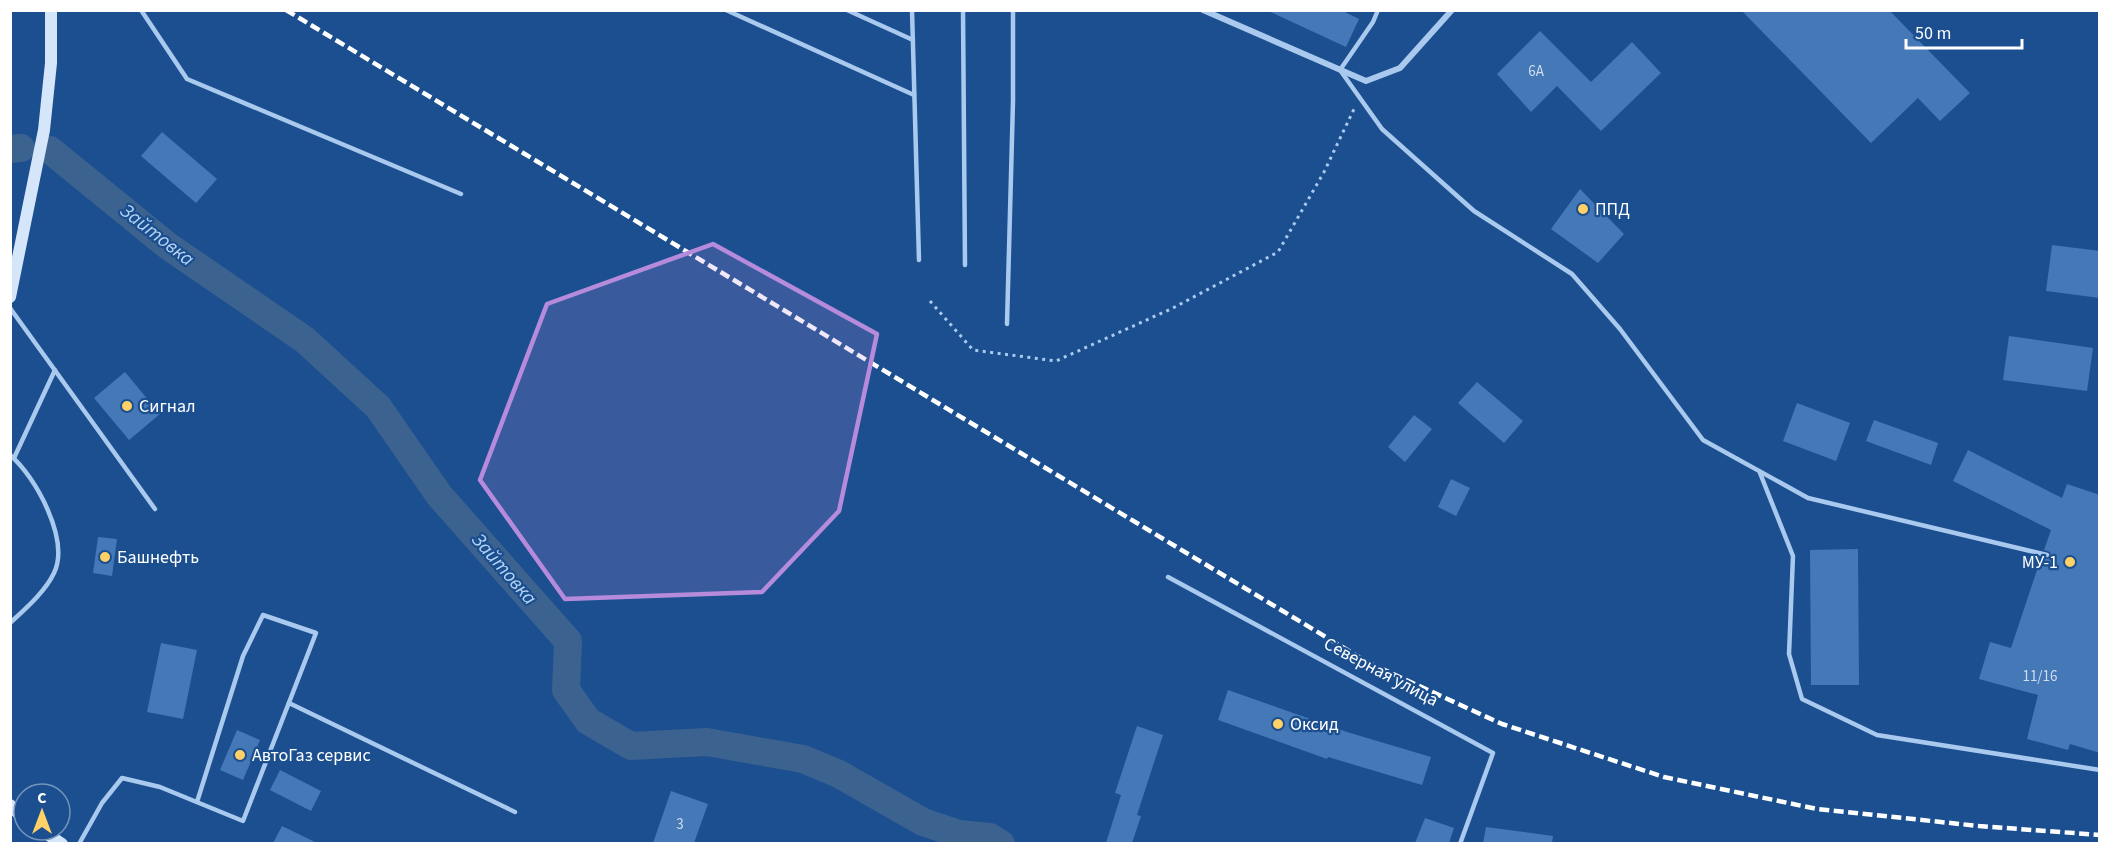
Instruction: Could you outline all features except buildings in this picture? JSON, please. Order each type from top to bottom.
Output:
[{"type":"main road","points":[[10,297],[44,130],[51,63],[51,10]]},
{"type":"street","points":[[1203,10],[1366,81],[1400,69],[1452,10]]},
{"type":"lane","points":[[141,10],[187,79],[461,194]]},
{"type":"lane","points":[[726,10],[914,95]]},
{"type":"lane","points":[[847,10],[913,40]]},
{"type":"lane","points":[[912,10],[919,260]]},
{"type":"lane","points":[[963,10],[965,265]]},
{"type":"lane","points":[[1007,324],[1013,101],[1012,10]]},
{"type":"lane","points":[[1378,10],[1373,22],[1340,70],[1382,129],[1474,211],[1572,274],[1620,329],[1703,440],[1808,498],[2047,555]]},
{"type":"lane","points":[[10,308],[155,509]]},
{"type":"lane","points":[[10,623],[49,581],[57,563],[57,542],[50,514],[32,482],[12,457],[55,370]]},
{"type":"lane","points":[[1760,471],[1793,556],[1789,654],[1802,699],[1876,735],[2100,770]]},
{"type":"lane","name":"Северная улица","points":[[1168,577],[1493,753],[1460,843]]},
{"type":"lane","points":[[79,843],[102,803],[122,778],[160,787],[243,821],[316,633],[263,615],[243,656],[197,802]]},
{"type":"lane","points":[[289,703],[515,812]]},
{"type":"path","points":[[930,301],[973,350],[1056,361],[1173,308],[1278,252],[1324,172],[1359,97]]},
{"type":"highlighted area","points":[[713,244],[877,334],[839,511],[762,592],[565,599],[480,480],[547,304]]},
{"type":"waterway","name":"Зайтовка","points":[[10,149],[21,148]]},
{"type":"waterway","name":"Зайтовка","points":[[50,150],[168,246],[305,340],[378,407],[439,495],[568,641],[566,690],[588,721],[631,746],[707,742],[803,759],[839,774],[923,822],[959,834],[990,837],[1001,844]]},
{"type":"railway","points":[[286,10],[1369,663],[1502,724],[1664,777],[1817,809],[1979,826],[2100,835]]},
{"type":"place","name":"ППД","points":[[1583,209]]},
{"type":"place","name":"Сигнал","points":[[127,406]]},
{"type":"place","name":"Башнефть","points":[[105,557]]},
{"type":"place","name":"МУ-1","points":[[2070,562]]},
{"type":"place","name":"Оксид","points":[[1278,724]]},
{"type":"place","name":"АвтоГаз сервис","points":[[240,755]]}]
